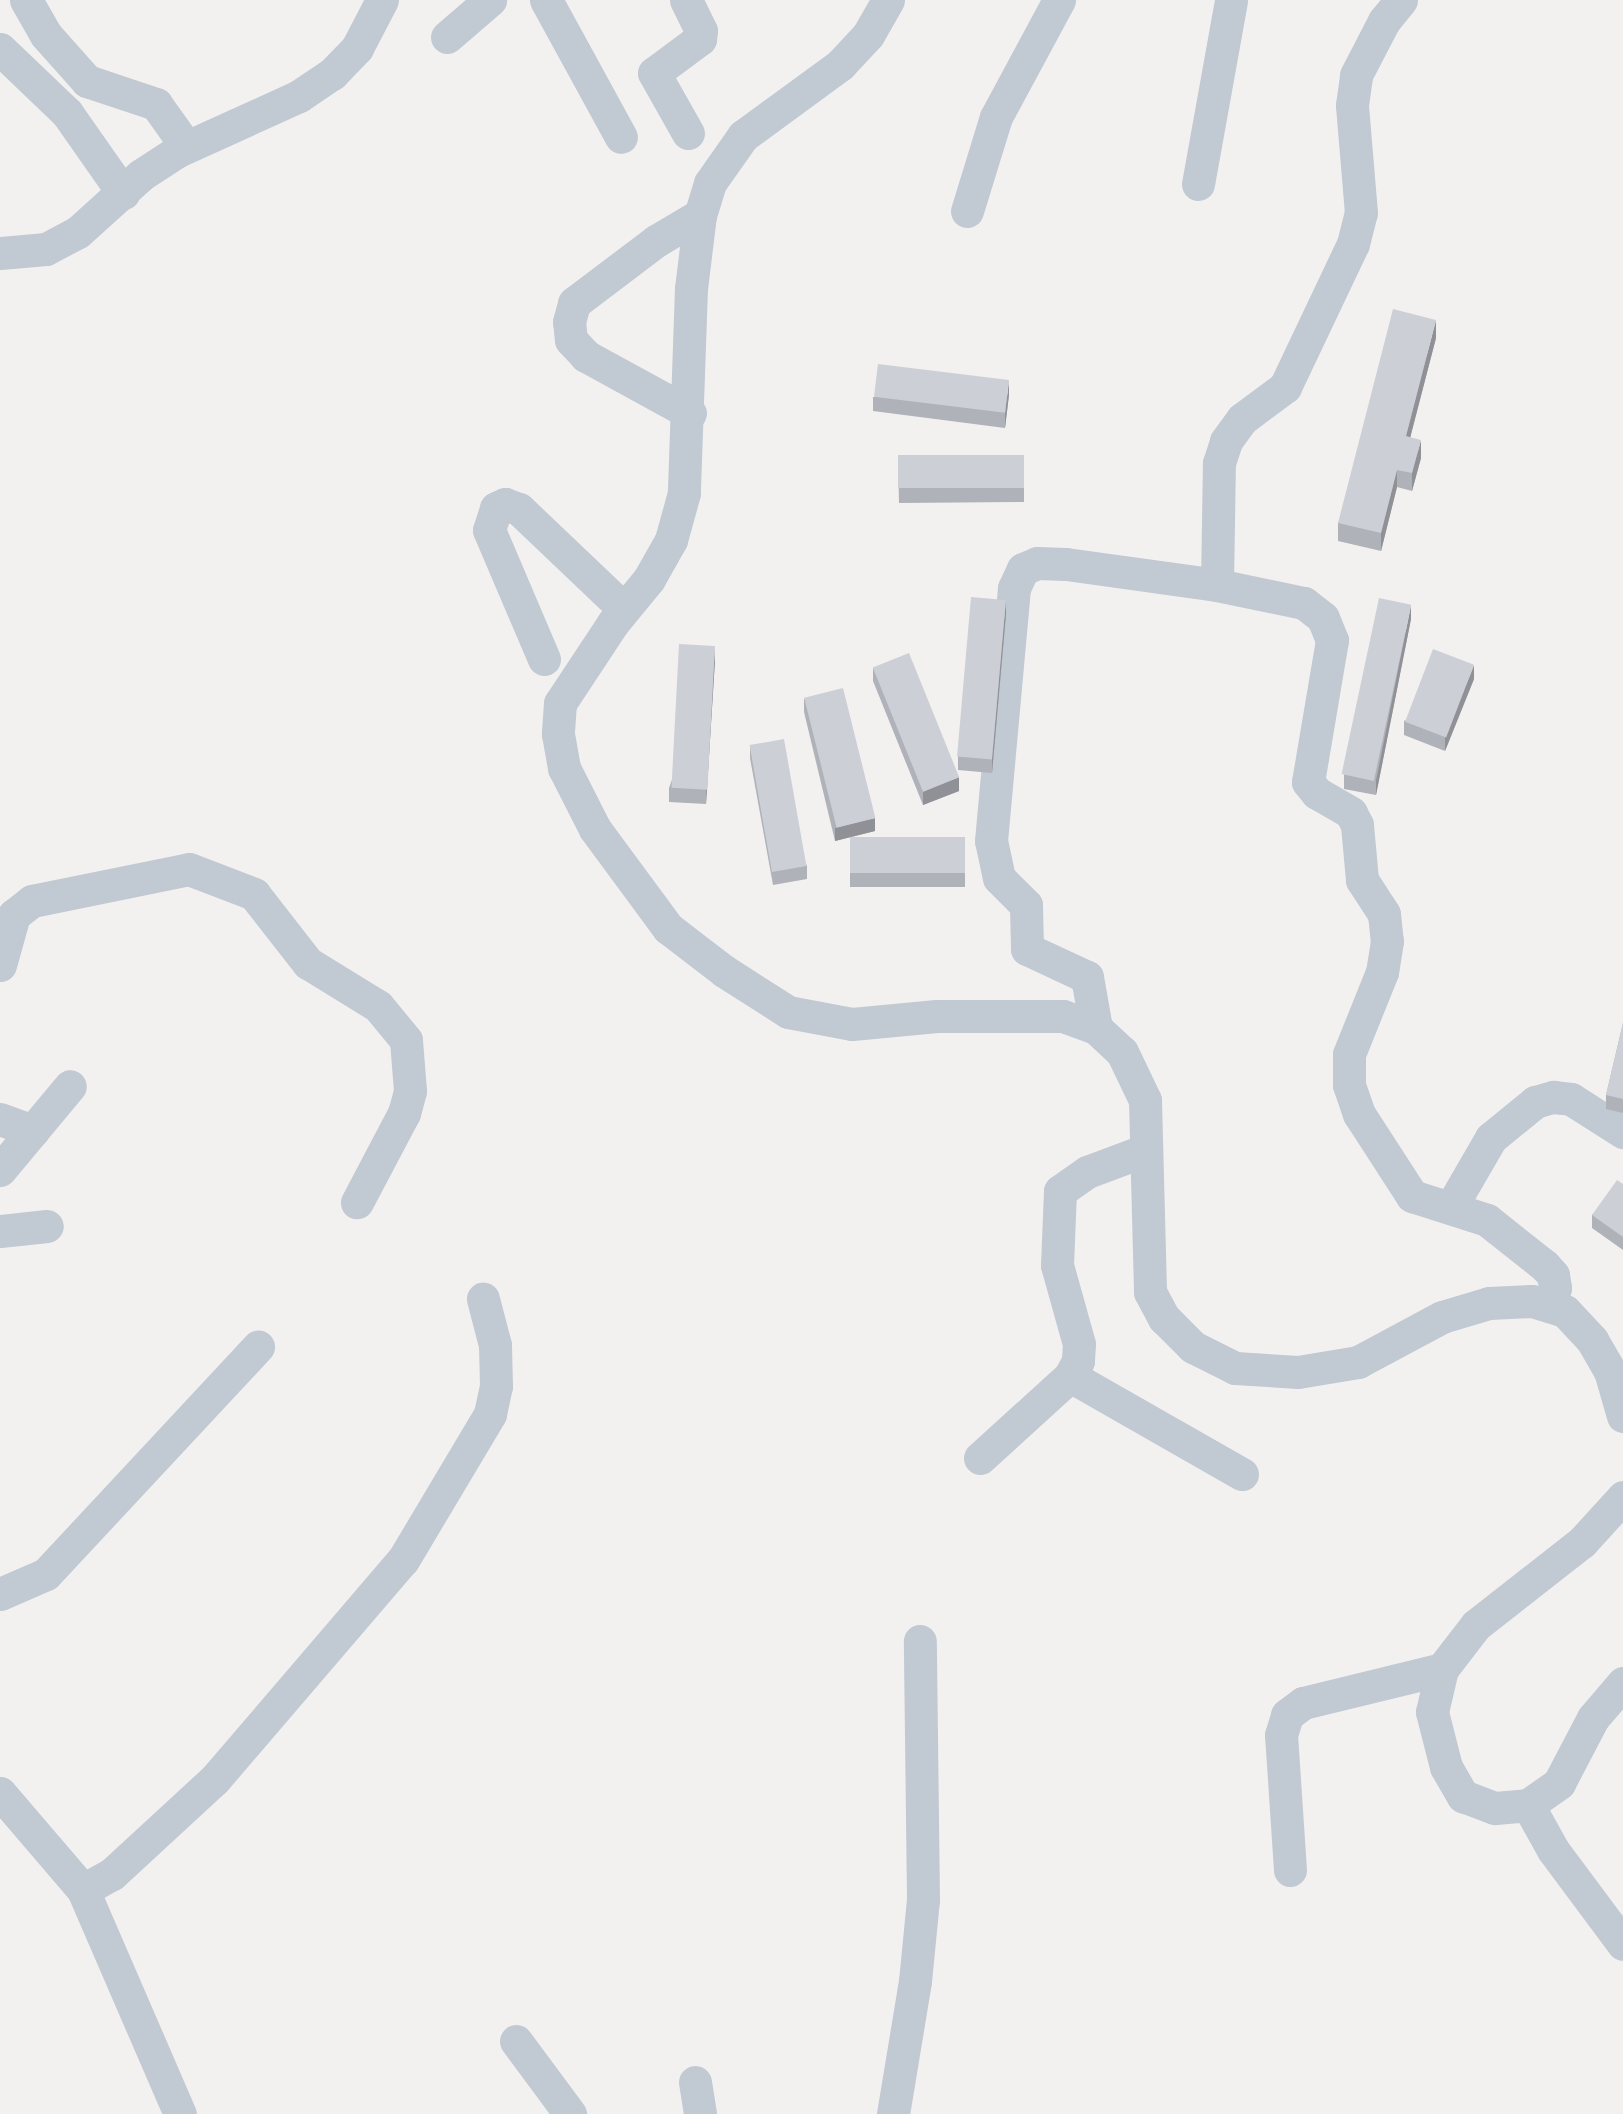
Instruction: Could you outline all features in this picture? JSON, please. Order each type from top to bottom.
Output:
[{"type":"street","points":[[26,0],[47,35],[87,81],[156,104],[186,146]]},
{"type":"street","points":[[345,59],[358,0]]},
{"type":"street","points":[[0,253],[46,249],[78,232],[141,175],[186,146],[299,96],[345,59],[376,17],[382,0]]},
{"type":"street","points":[[447,37],[490,0]]},
{"type":"street","points":[[546,0],[621,137]]},
{"type":"street","points":[[686,0],[701,31],[700,39],[654,73],[688,133]]},
{"type":"street","points":[[888,0],[868,35],[840,65],[743,136],[710,183],[700,215],[691,288],[690,413],[684,493],[671,540],[649,579],[624,609],[560,703],[558,734],[564,768],[594,829],[668,928],[723,971],[788,1012],[852,1024],[937,1016],[1063,1016],[1096,1028],[1122,1052],[1137,1077],[1145,1100],[1150,1292],[1164,1318],[1193,1348],[1235,1368],[1298,1372],[1359,1362],[1442,1317],[1489,1303],[1550,1304],[1565,1311],[1592,1340],[1610,1371],[1623,1416]]},
{"type":"street","points":[[967,211],[996,117],[1059,0]]},
{"type":"street","points":[[1198,184],[1230,0]]},
{"type":"street","points":[[1217,584],[1219,463],[1226,441],[1242,419],[1284,387],[1353,244],[1361,213],[1352,105],[1356,75],[1384,21],[1401,0]]},
{"type":"street","points":[[0,49],[67,113],[123,193]]},
{"type":"street","points":[[690,413],[586,356],[571,340],[569,322],[574,303],[656,241],[700,215]]},
{"type":"street","points":[[544,659],[489,530],[496,508],[505,504],[519,509],[624,609]]},
{"type":"street","points":[[1096,1028],[1087,977],[1027,949],[1026,905],[999,878],[991,841],[1014,588],[1023,569],[1038,563],[1217,584],[1304,603],[1322,618],[1332,640],[1308,782],[1317,793],[1351,813],[1357,825],[1362,880],[1384,914],[1387,941],[1382,972],[1349,1054],[1349,1085],[1359,1114],[1412,1196],[1487,1220],[1545,1266],[1553,1275],[1555,1288],[1550,1304]]},
{"type":"street","points":[[0,965],[14,915],[32,901],[189,869],[254,894],[308,963],[378,1006],[406,1040],[410,1091],[404,1113],[357,1202]]},
{"type":"street","points":[[0,1170],[70,1086]]},
{"type":"street","points":[[1451,1208],[1491,1138],[1535,1102],[1553,1097],[1570,1099],[1623,1132]]},
{"type":"street","points":[[0,1119],[33,1130]]},
{"type":"street","points":[[981,1458],[1070,1376],[1078,1361],[1079,1344],[1057,1265],[1060,1191],[1087,1172],[1146,1150]]},
{"type":"street","points":[[0,1231],[47,1226]]},
{"type":"street","points":[[83,1890],[112,1874],[215,1780],[403,1560],[490,1415],[496,1386],[495,1345],[484,1300]]},
{"type":"street","points":[[0,1594],[46,1574],[258,1347]]},
{"type":"street","points":[[1070,1376],[1242,1474]]},
{"type":"street","points":[[1623,1497],[1582,1542],[1476,1625],[1441,1669],[1432,1712],[1446,1767],[1463,1796],[1495,1808],[1528,1805],[1559,1783],[1593,1718],[1623,1683]]},
{"type":"street","points":[[892,2114],[915,1981],[923,1900],[920,1641]]},
{"type":"street","points":[[1290,1870],[1280,1735],[1287,1715],[1303,1703],[1441,1669]]},
{"type":"street","points":[[0,1793],[83,1890],[180,2114]]},
{"type":"street","points":[[1528,1805],[1553,1850],[1623,1944]]},
{"type":"street","points":[[516,2041],[570,2114]]},
{"type":"street","points":[[695,2082],[700,2114]]},
{"type":"building","points":[[1393,309],[1436,320],[1406,436],[1421,440],[1412,473],[1397,470],[1381,533],[1338,523]]},
{"type":"building","points":[[878,364],[1009,380],[1005,413],[874,397]]},
{"type":"building","points":[[898,455],[1024,455],[1024,488],[898,488]]},
{"type":"building","points":[[971,597],[1006,600],[992,759],[957,756]]},
{"type":"building","points":[[1379,598],[1411,605],[1374,781],[1342,774]]},
{"type":"building","points":[[679,644],[715,646],[707,790],[671,788]]},
{"type":"building","points":[[1433,649],[1474,665],[1446,738],[1405,722]]},
{"type":"building","points":[[909,653],[959,777],[923,792],[873,668]]},
{"type":"building","points":[[843,688],[875,818],[837,828],[804,698]]},
{"type":"building","points":[[784,739],[806,866],[772,872],[750,745]]},
{"type":"building","points":[[850,837],[965,837],[965,873],[850,873]]},
{"type":"building","points":[[1623,1023],[1623,1099],[1606,1095]]},
{"type":"building","points":[[1617,1180],[1623,1184],[1623,1237],[1592,1215]]}]
